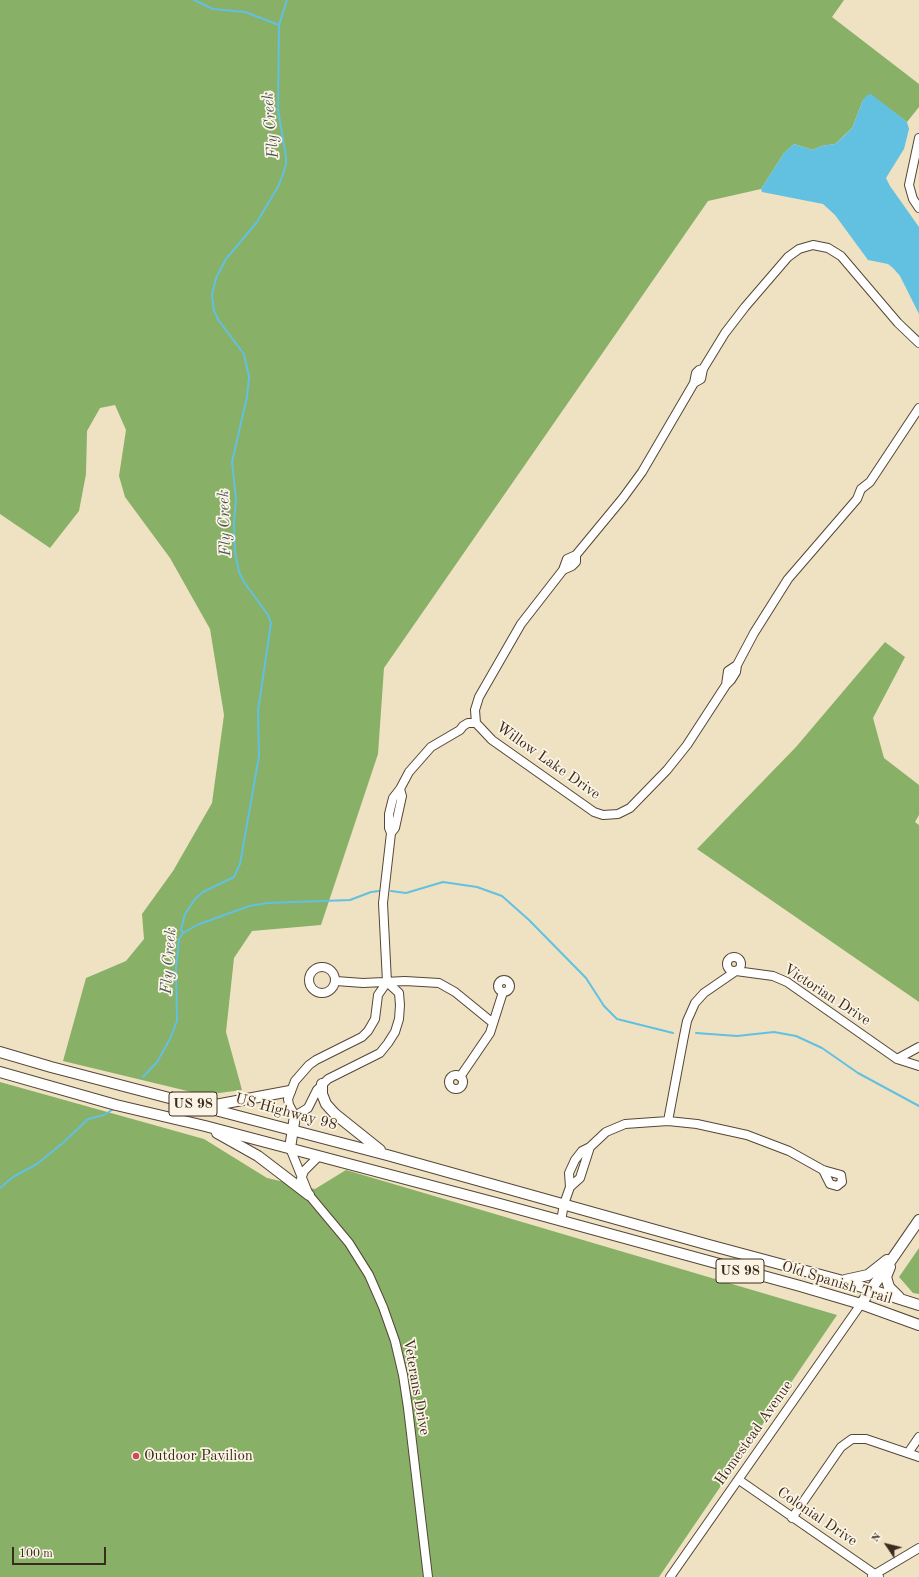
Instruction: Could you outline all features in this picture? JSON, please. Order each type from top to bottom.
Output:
[{"type":"main road","name":"US Highway 98","points":[[0,1052],[51,1067],[292,1129],[564,1204]]},
{"type":"main road","name":"US 98","points":[[0,1072],[116,1105],[290,1148],[318,1157],[560,1221]]},
{"type":"main road","points":[[322,1084],[322,1094],[326,1104],[367,1141],[387,1155]]},
{"type":"main road","points":[[206,1107],[290,1091]]},
{"type":"main road","points":[[290,1148],[295,1116]]},
{"type":"main road","points":[[205,1126],[258,1156],[309,1195]]},
{"type":"main road","name":"Old Spanish Trail","points":[[564,1204],[709,1246],[843,1281],[919,1305]]},
{"type":"main road","points":[[861,1304],[919,1220]]},
{"type":"main road","name":"Old Spanish Trail","points":[[560,1221],[861,1304],[919,1325]]},
{"type":"main road","points":[[843,1281],[868,1275],[895,1254]]},
{"type":"main road","points":[[895,1254],[886,1277],[889,1287],[901,1299]]},
{"type":"street","points":[[919,138],[909,185],[913,199],[919,208]]},
{"type":"street","name":"Willow Lake Drive","points":[[919,343],[898,323],[841,256],[828,248],[813,245],[799,249],[792,254],[766,282],[726,333],[703,369],[701,379],[694,384],[642,472],[611,513],[576,555],[567,559],[563,570],[521,624],[479,697],[475,710],[476,723],[492,740],[583,805],[603,815],[618,814],[630,808],[667,770],[687,745],[726,685],[728,671],[737,665],[788,579],[857,499],[861,489],[870,482],[919,408]]},
{"type":"street","points":[[387,982],[399,993],[400,1005],[397,1026],[388,1043],[380,1053],[328,1079],[322,1084],[308,1108],[295,1116],[289,1105],[290,1091],[295,1081],[309,1065],[362,1037],[368,1031],[375,1019],[378,995],[387,982],[383,903],[391,833],[389,828],[390,806],[409,772],[431,747],[460,730],[468,723],[476,723]]},
{"type":"street","name":"Victorian Drive","points":[[668,1121],[686,1027],[695,1003],[704,993],[736,971],[773,976],[787,982],[897,1059],[919,1066]]},
{"type":"street","points":[[336,981],[363,983],[427,981],[444,985],[493,1023]]},
{"type":"street","points":[[460,1077],[490,1033],[503,992]]},
{"type":"street","points":[[897,1059],[919,1047]]},
{"type":"street","points":[[560,1221],[570,1187],[580,1178],[590,1147],[606,1132],[626,1124],[668,1121],[697,1124],[747,1136],[789,1152],[823,1170]]},
{"type":"street","name":"Veterans Drive","points":[[290,1148],[309,1195],[349,1243],[368,1275],[383,1307],[395,1341],[403,1375],[408,1408],[428,1577]]},
{"type":"street","points":[[302,1179],[304,1171],[318,1157]]},
{"type":"street","name":"Homestead Avenue","points":[[670,1577],[861,1304]]},
{"type":"street","points":[[908,1453],[919,1436]]},
{"type":"street","points":[[792,1518],[846,1442],[852,1439],[866,1439],[919,1457]]},
{"type":"street","name":"Colonial Drive","points":[[739,1480],[875,1576]]},
{"type":"street","points":[[875,1576],[919,1548]]},
{"type":"green space","points":[[0,0],[844,0],[832,17],[919,84],[919,107],[907,122],[871,95],[863,100],[852,128],[835,144],[821,146],[813,150],[794,144],[784,153],[761,189],[708,201],[384,668],[378,754],[321,925],[252,931],[234,958],[226,1032],[242,1090],[204,1095],[63,1061],[86,978],[126,961],[144,939],[142,914],[173,871],[212,803],[224,715],[210,629],[170,558],[125,497],[119,476],[126,430],[115,405],[100,408],[87,431],[86,474],[79,511],[50,548],[0,514]]},
{"type":"green space","points":[[885,642],[905,657],[873,718],[884,758],[919,785],[919,815],[915,822],[919,825],[919,1002],[697,849],[796,747]]},
{"type":"green space","points":[[0,1082],[204,1139],[267,1178],[315,1189],[346,1170],[837,1315],[659,1577],[0,1577]]},
{"type":"green space","points":[[919,1248],[919,1294],[913,1293],[899,1277]]},
{"type":"water","points":[[871,94],[907,122],[909,129],[904,149],[886,178],[919,227],[919,314],[900,276],[888,264],[868,260],[835,215],[823,204],[762,192],[761,189],[784,153],[794,144],[813,150],[821,146],[835,144],[852,128],[863,100],[867,95]]},
{"type":"waterway","points":[[194,0],[213,9],[245,12],[279,25]]},
{"type":"waterway","name":"Fly Creek","points":[[143,1077],[157,1062],[170,1039],[177,1021],[176,968],[179,939],[183,933],[181,929],[185,914],[195,899],[203,892],[234,877],[240,864],[259,756],[258,711],[271,623],[268,615],[244,582],[239,572],[235,552],[234,524],[236,499],[232,462],[247,397],[249,377],[244,354],[219,321],[214,311],[212,295],[216,278],[226,259],[257,222],[279,185],[286,165],[278,110],[279,25],[287,0]]},
{"type":"waterway","points":[[391,891],[406,893],[443,882],[477,887],[502,896],[529,920],[586,978],[604,1006],[617,1019],[673,1033]]},
{"type":"waterway","points":[[183,933],[197,925],[249,906],[268,903],[350,900],[371,892],[379,891]]},
{"type":"waterway","points":[[696,1033],[737,1036],[774,1032],[796,1036],[822,1048],[858,1073],[919,1106]]},
{"type":"waterway","name":"Fly Creek","points":[[0,1188],[13,1177],[37,1164],[64,1142],[88,1119],[104,1115],[112,1110]]},
{"type":"place","name":"Outdoor Pavilion","points":[[136,1456]]}]
